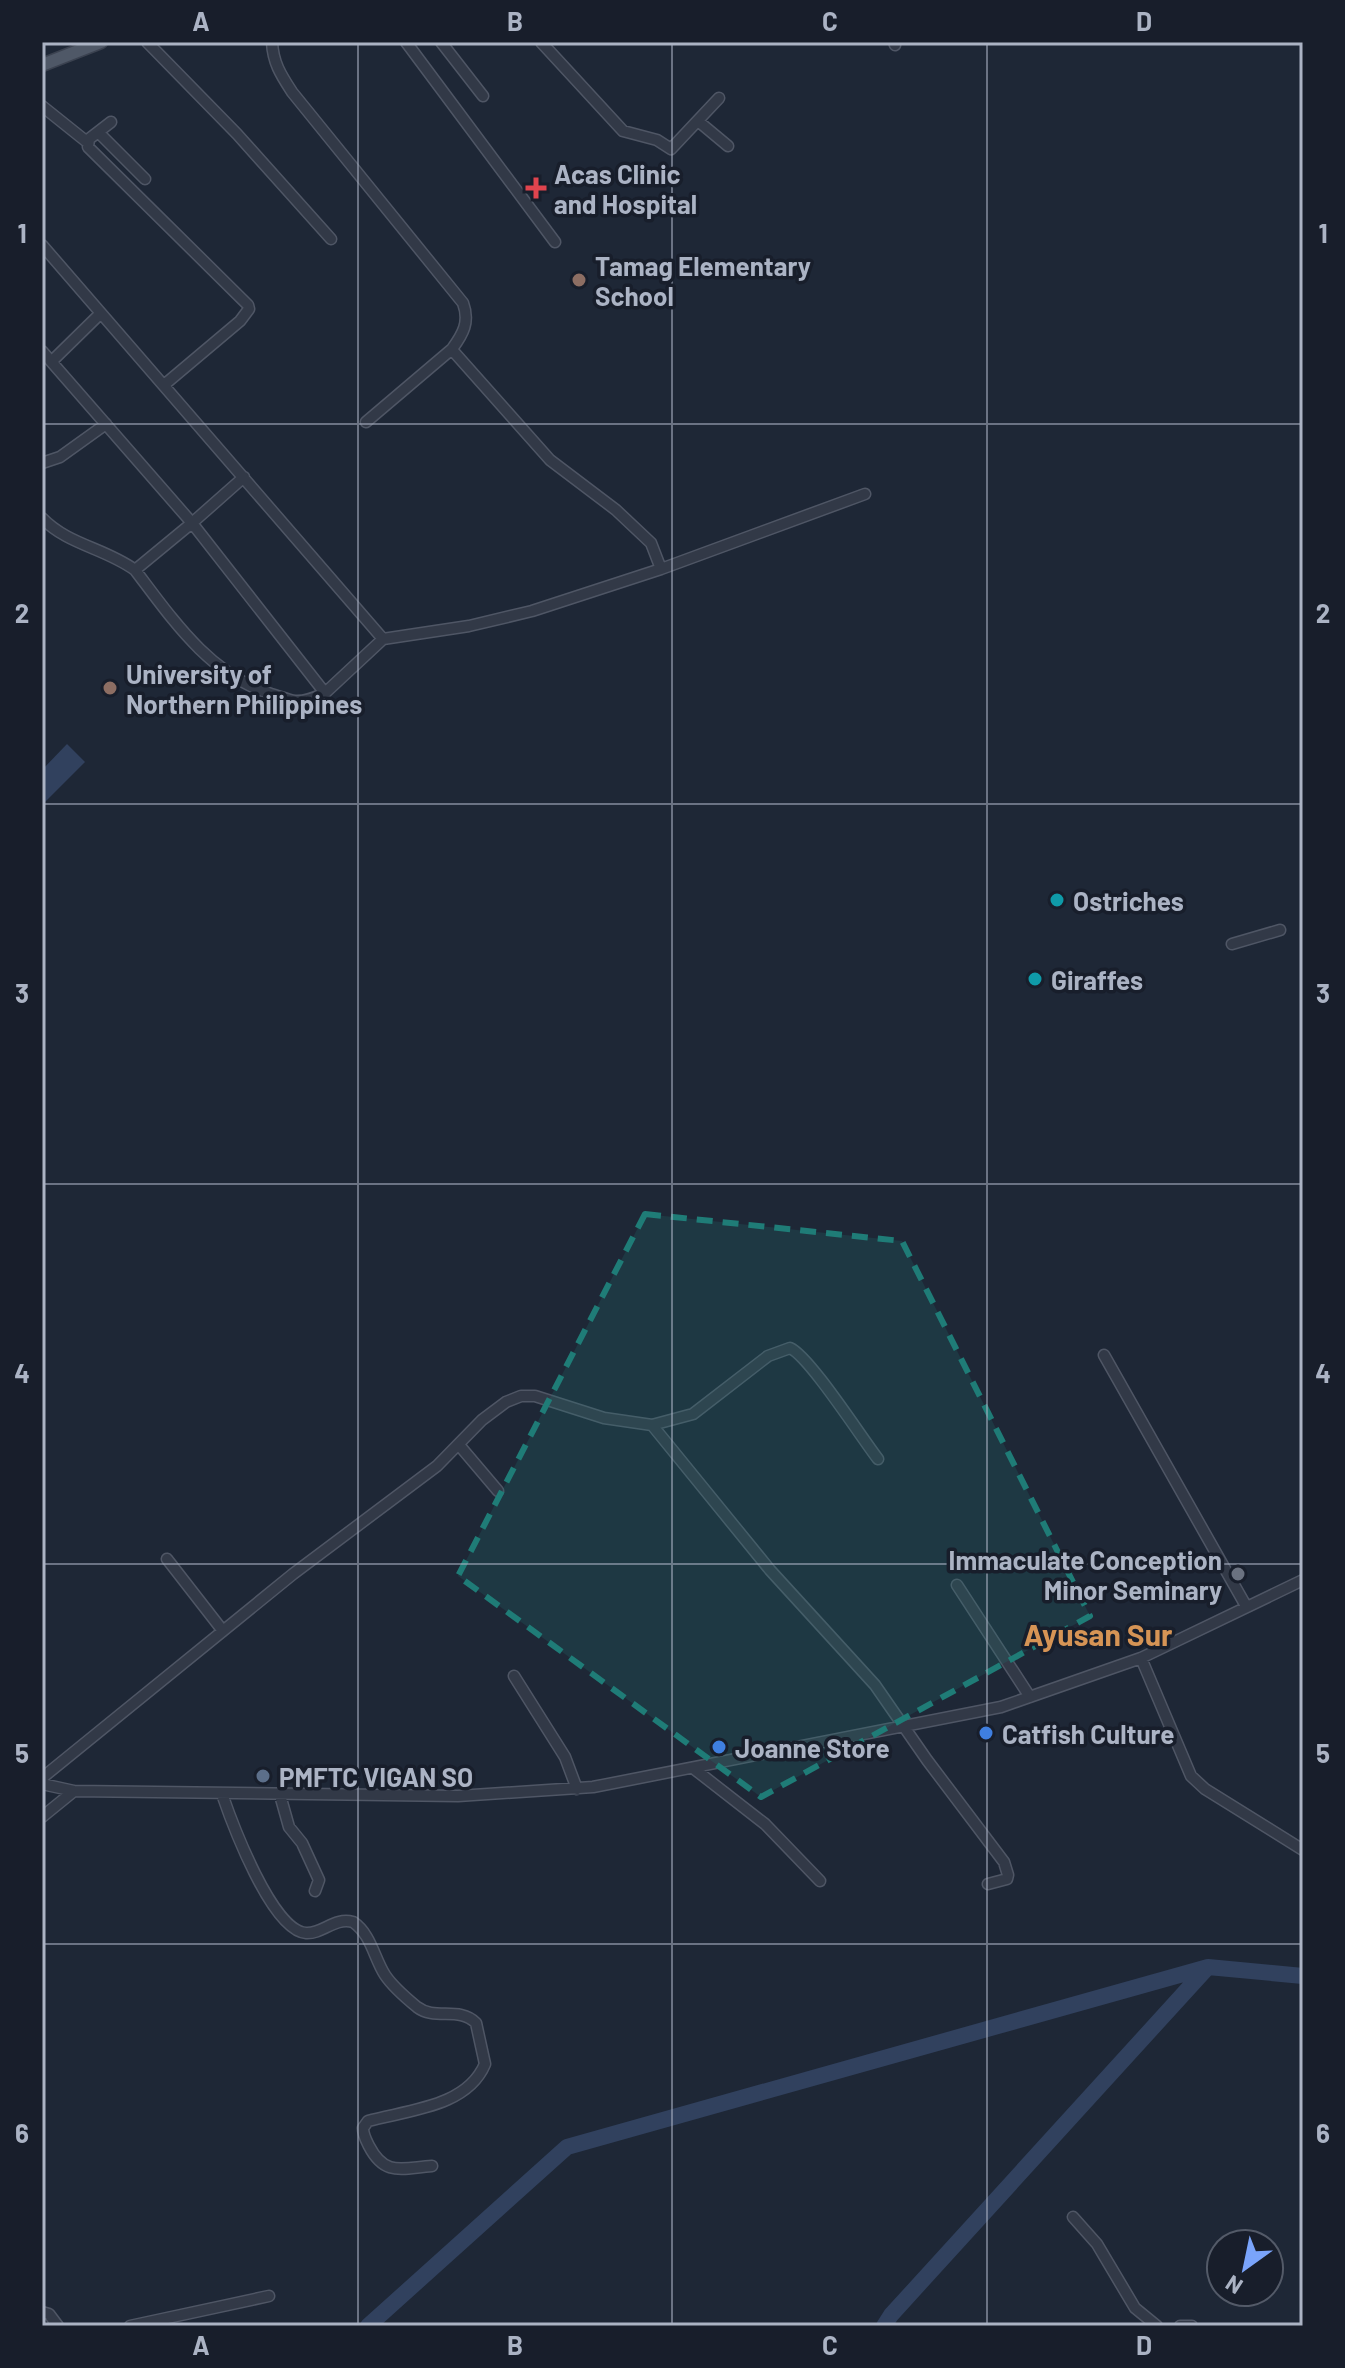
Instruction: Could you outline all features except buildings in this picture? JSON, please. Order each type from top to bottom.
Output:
[{"type":"main road","points":[[42,65],[101,42]]},
{"type":"street","points":[[147,42],[237,134],[331,239]]},
{"type":"street","points":[[272,42],[278,71],[292,92],[463,303],[466,313],[463,333],[452,349],[366,422]]},
{"type":"street","points":[[406,42],[555,242]]},
{"type":"street","points":[[441,42],[483,96]]},
{"type":"street","points":[[541,42],[623,131],[657,140],[671,149],[719,98]]},
{"type":"street","points":[[42,106],[87,142],[92,151],[248,305],[249,309],[240,321],[164,385]]},
{"type":"street","points":[[698,121],[728,146]]},
{"type":"street","points":[[87,142],[111,122]]},
{"type":"street","points":[[98,132],[145,179]]},
{"type":"street","points":[[42,245],[383,639]]},
{"type":"street","points":[[52,361],[101,313]]},
{"type":"street","points":[[452,349],[550,460],[616,510],[651,543],[661,569]]},
{"type":"street","points":[[42,351],[192,523],[325,693]]},
{"type":"street","points":[[42,463],[60,457],[106,424]]},
{"type":"street","points":[[135,570],[244,477]]},
{"type":"street","points":[[42,518],[63,537],[109,554],[135,570],[190,639],[220,669],[240,682],[295,701],[325,693],[383,639],[469,626],[532,611],[661,569],[865,494]]},
{"type":"street","points":[[1232,944],[1280,930]]},
{"type":"street","points":[[42,1781],[354,1526],[437,1466],[499,1406],[521,1396],[545,1398],[604,1418],[652,1425],[693,1414],[768,1356],[790,1348],[800,1353],[818,1375],[878,1459]]},
{"type":"street","points":[[1104,1355],[1246,1606]]},
{"type":"street","points":[[652,1425],[770,1570],[851,1656],[905,1726],[1004,1862],[1007,1879],[988,1884]]},
{"type":"street","points":[[459,1445],[498,1491]]},
{"type":"street","points":[[167,1559],[223,1631]]},
{"type":"street","points":[[42,1781],[74,1791],[280,1795],[458,1796],[577,1789],[984,1711],[1141,1658],[1303,1580]]},
{"type":"street","points":[[957,1585],[1030,1697]]},
{"type":"street","points":[[1141,1658],[1191,1776],[1212,1794],[1303,1850]]},
{"type":"street","points":[[514,1676],[565,1757],[577,1789]]},
{"type":"street","points":[[693,1768],[765,1824],[820,1881]]},
{"type":"street","points":[[42,1817],[74,1791]]},
{"type":"street","points":[[222,1794],[242,1849],[268,1895],[292,1927],[312,1933],[338,1921],[353,1922],[366,1936],[388,1979],[417,2006],[432,2013],[462,2014],[476,2023],[485,2064],[466,2090],[452,2098],[368,2121],[363,2128],[363,2134],[382,2166],[393,2169],[432,2166]]},
{"type":"street","points":[[280,1795],[289,1827],[302,1843],[319,1880],[315,1891]]},
{"type":"street","points":[[1073,2217],[1104,2254],[1135,2308],[1157,2326]]},
{"type":"street","points":[[130,2326],[269,2296]]},
{"type":"street","points":[[42,2312],[49,2314],[58,2326]]},
{"type":"street","points":[[1180,2326],[1192,2326]]},
{"type":"highlighted area","points":[[645,1214],[902,1241],[1090,1616],[761,1797],[458,1576]]},
{"type":"water","points":[[67,744],[85,762],[42,805],[42,770]]},
{"type":"waterway","points":[[368,2326],[567,2147],[1208,1967],[1303,1976]]},
{"type":"waterway","points":[[884,2326],[1207,1968]]},
{"type":"place","name":"Acas Clinic and Hospital","points":[[536,188]]},
{"type":"place","name":"Tamag Elementary School","points":[[579,280]]},
{"type":"place","name":"University of Northern Philippines","points":[[110,688]]},
{"type":"place","name":"Ostriches","points":[[1057,900]]},
{"type":"place","name":"Giraffes","points":[[1035,979]]},
{"type":"place","name":"Immaculate Conception Minor Seminary","points":[[1238,1574]]},
{"type":"place","name":"Catfish Culture","points":[[986,1733]]},
{"type":"place","name":"Joanne Store","points":[[719,1747]]},
{"type":"place","name":"PMFTC VIGAN SO","points":[[263,1776]]},
{"type":"district","name":"Ayusan Sur","points":[[1098,1634]]}]
